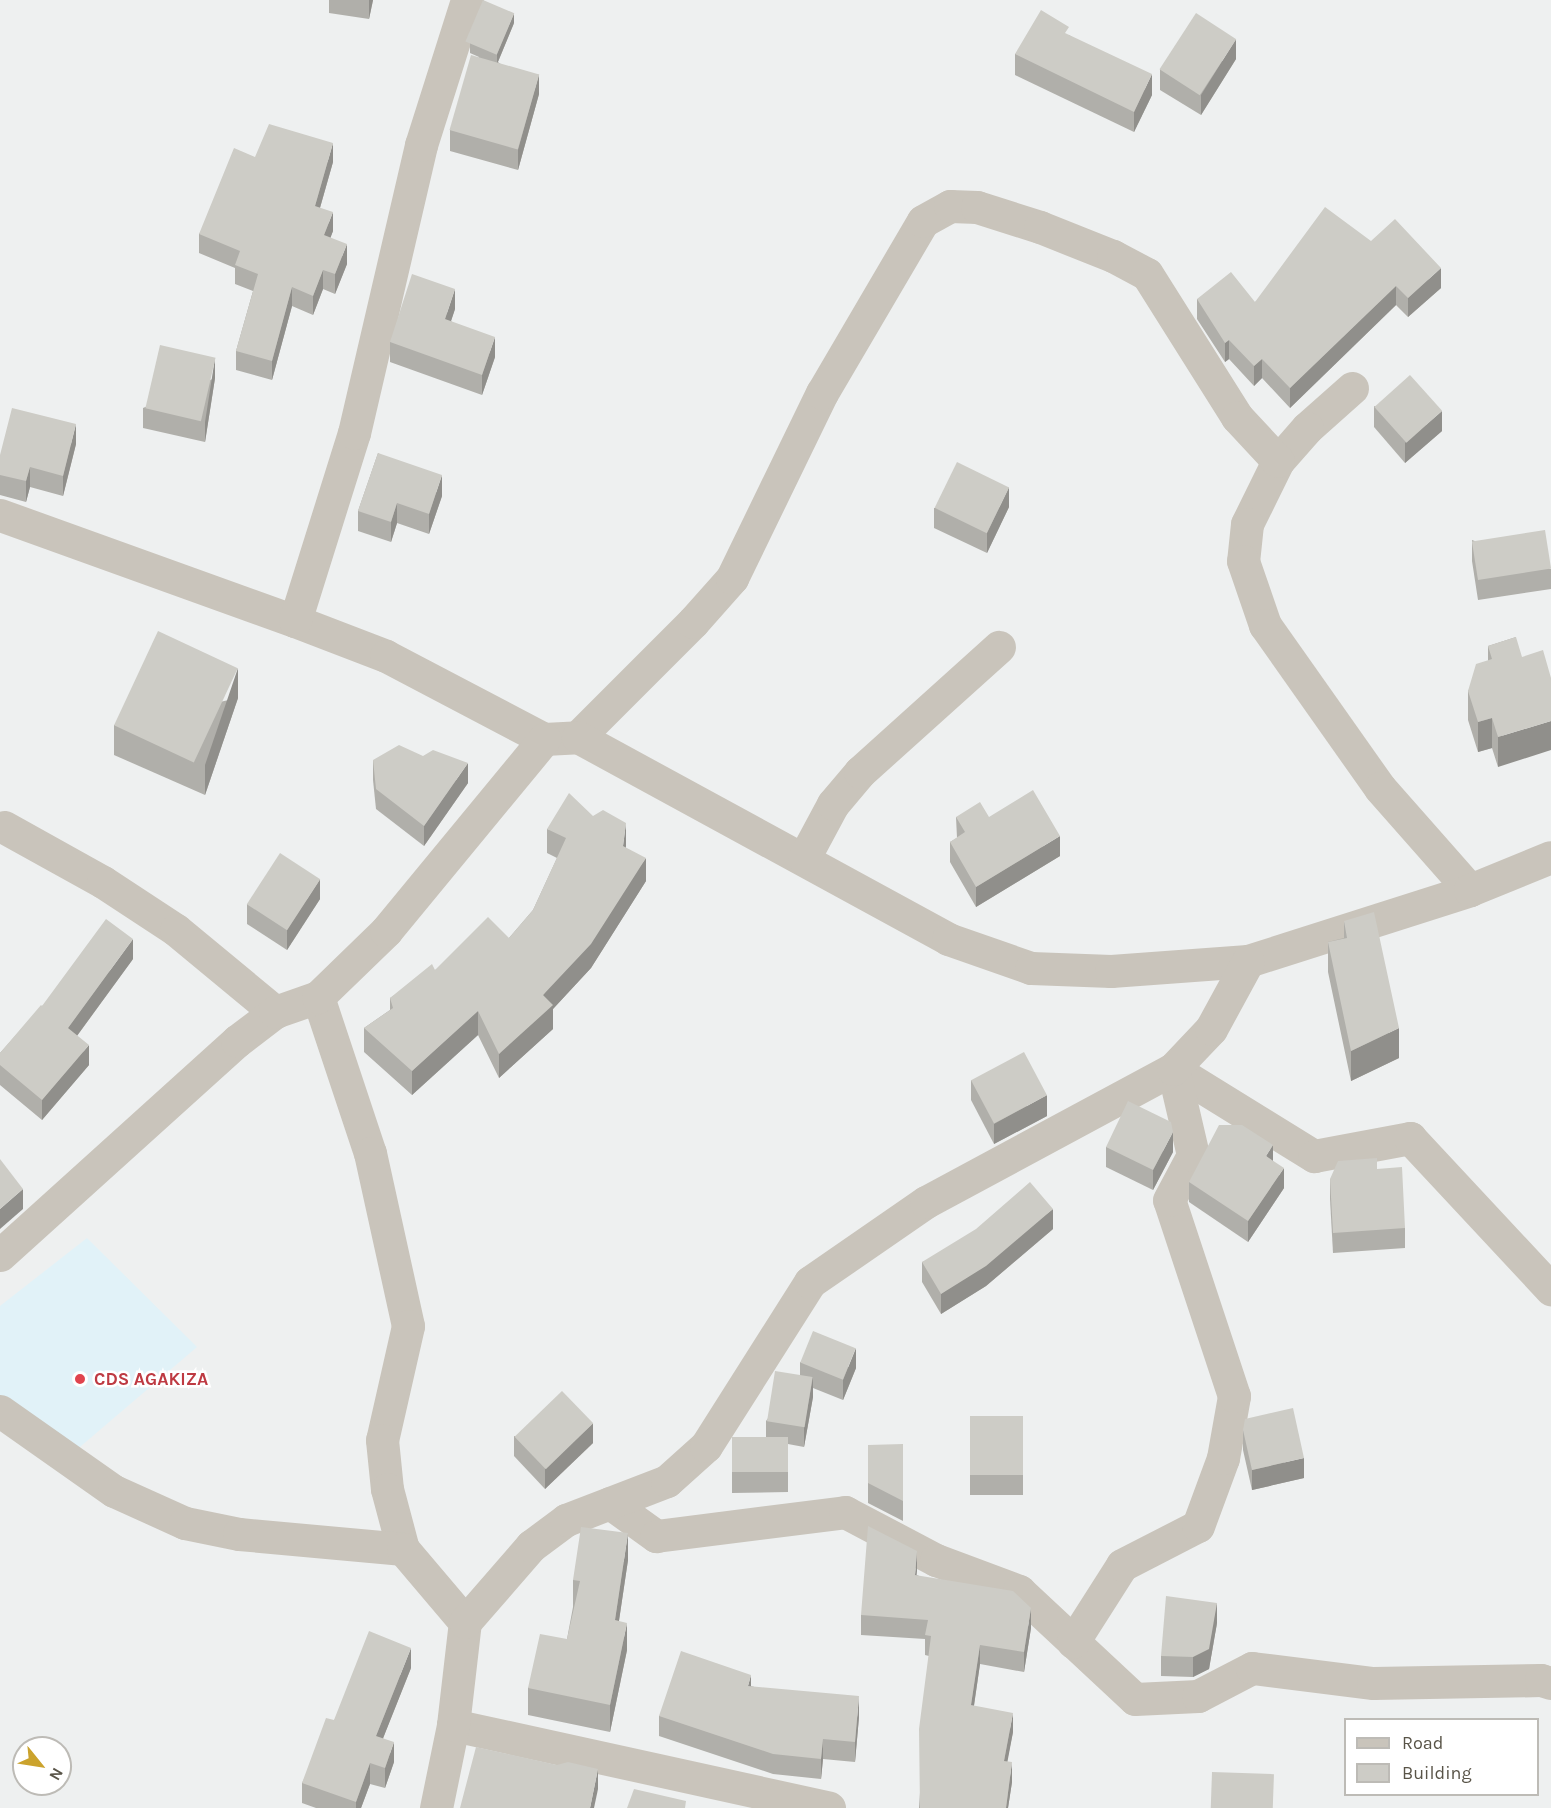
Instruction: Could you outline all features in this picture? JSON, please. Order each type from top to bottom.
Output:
[{"type":"street","points":[[295,621],[354,433],[421,145],[467,0]]},
{"type":"street","points":[[578,737],[693,622],[732,578],[822,393],[923,221],[950,206],[977,207],[1040,227],[1113,256],[1147,274],[1237,417],[1278,461]]},
{"type":"street","points":[[1352,388],[1307,428],[1278,461],[1247,524],[1243,561],[1265,625],[1380,788],[1470,890]]},
{"type":"street","points":[[0,515],[386,656],[544,739],[578,737],[804,858],[948,939],[1032,968],[1111,971],[1248,961],[1470,890],[1551,857]]},
{"type":"street","points":[[804,858],[832,804],[860,772],[999,646]]},
{"type":"street","points":[[0,1255],[237,1041],[275,1012],[318,996],[386,931],[544,739]]},
{"type":"street","points":[[4,827],[104,882],[176,930],[275,1012]]},
{"type":"street","points":[[436,1808],[453,1725],[465,1622],[531,1546],[566,1520],[667,1481],[706,1446],[810,1282],[926,1202],[1173,1069],[1211,1029],[1248,961]]},
{"type":"street","points":[[318,996],[370,1153],[408,1326],[382,1440],[387,1489],[402,1549],[465,1622]]},
{"type":"street","points":[[1173,1069],[1314,1156],[1410,1138],[1551,1289]]},
{"type":"street","points":[[1073,1642],[1122,1565],[1198,1527],[1223,1458],[1234,1396],[1169,1200],[1193,1155],[1173,1069]]},
{"type":"street","points":[[0,1411],[114,1491],[185,1523],[239,1534],[402,1549]]},
{"type":"street","points":[[610,1503],[656,1536],[845,1512],[936,1560],[1018,1592],[1135,1699],[1198,1696],[1252,1668],[1373,1683],[1541,1680],[1551,1683]]},
{"type":"street","points":[[453,1725],[829,1808]]},
{"type":"shaded area","name":"CDS AGAKIZA","points":[[87,1238],[197,1347],[67,1458],[0,1411],[0,1306]]},
{"type":"building","points":[[483,0],[514,13],[497,55],[465,41]]},
{"type":"building","points":[[1041,10],[1069,27],[1065,33],[1152,74],[1134,112],[1015,54]]},
{"type":"building","points":[[1196,13],[1236,39],[1200,95],[1160,69]]},
{"type":"building","points":[[471,55],[539,75],[518,150],[450,130]]},
{"type":"building","points":[[269,124],[333,143],[315,206],[333,212],[324,235],[347,244],[335,274],[323,270],[313,296],[292,287],[272,361],[236,351],[258,274],[235,265],[240,251],[199,234],[234,148],[255,157]]},
{"type":"building","points":[[1325,207],[1371,241],[1395,219],[1441,268],[1408,298],[1396,286],[1290,388],[1262,359],[1254,366],[1229,340],[1225,343],[1197,299],[1231,272],[1255,302]]},
{"type":"building","points":[[412,274],[455,289],[445,319],[495,337],[482,375],[390,342]]},
{"type":"building","points":[[160,345],[216,358],[201,421],[145,408]]},
{"type":"building","points":[[1410,375],[1442,411],[1406,443],[1374,407]]},
{"type":"building","points":[[12,408],[76,424],[63,476],[30,467],[26,481],[0,475],[0,455]]},
{"type":"building","points":[[378,453],[442,475],[429,514],[397,503],[391,522],[358,511]]},
{"type":"building","points":[[957,462],[1009,487],[987,533],[935,508]]},
{"type":"building","points":[[1545,530],[1551,569],[1478,580],[1472,542]]},
{"type":"building","points":[[158,631],[238,668],[194,762],[114,725]]},
{"type":"building","points":[[1516,637],[1522,657],[1543,650],[1551,678],[1551,721],[1498,737],[1492,718],[1478,722],[1468,691],[1476,664],[1492,659],[1488,646]]},
{"type":"building","points":[[399,745],[423,756],[433,750],[468,763],[424,826],[376,789],[373,760]]},
{"type":"building","points":[[1033,790],[1060,836],[976,887],[950,842],[965,832],[956,817],[980,802],[989,817]]},
{"type":"building","points":[[569,793],[593,816],[603,810],[626,823],[623,846],[646,858],[591,944],[543,995],[553,1005],[499,1054],[478,1011],[412,1071],[364,1028],[393,1008],[390,998],[432,964],[435,970],[488,917],[509,938],[533,910],[566,838],[547,829]]},
{"type":"building","points":[[280,853],[320,879],[287,930],[247,904]]},
{"type":"building","points":[[1374,912],[1399,1028],[1351,1051],[1328,942],[1347,938],[1344,921]]},
{"type":"building","points":[[106,919],[133,939],[68,1028],[89,1045],[42,1100],[0,1065],[0,1053],[42,1006]]},
{"type":"building","points":[[1024,1052],[1047,1095],[994,1123],[971,1080]]},
{"type":"building","points":[[1128,1101],[1171,1122],[1173,1132],[1153,1170],[1106,1147]]},
{"type":"building","points":[[1219,1125],[1242,1125],[1273,1145],[1266,1156],[1284,1168],[1248,1221],[1189,1182]]},
{"type":"building","points":[[1377,1158],[1377,1169],[1402,1167],[1405,1228],[1333,1233],[1330,1179],[1338,1161]]},
{"type":"building","points":[[0,1159],[23,1189],[0,1209]]},
{"type":"building","points":[[1030,1182],[1053,1209],[986,1266],[941,1294],[922,1262],[976,1229]]},
{"type":"building","points":[[813,1331],[856,1348],[843,1380],[800,1363]]},
{"type":"building","points":[[775,1371],[813,1377],[805,1427],[767,1421]]},
{"type":"building","points":[[562,1391],[593,1423],[546,1469],[515,1437]]},
{"type":"building","points":[[1293,1408],[1304,1458],[1252,1470],[1243,1430],[1245,1419]]},
{"type":"building","points":[[970,1416],[1023,1416],[1023,1475],[970,1475]]},
{"type":"building","points":[[732,1437],[788,1437],[788,1472],[732,1472]]},
{"type":"building","points":[[903,1444],[903,1501],[868,1483],[868,1445]]},
{"type":"building","points":[[868,1526],[917,1551],[915,1575],[1013,1591],[1031,1608],[1024,1652],[980,1645],[971,1705],[1013,1713],[1004,1761],[1012,1762],[1006,1808],[920,1808],[919,1729],[931,1636],[925,1635],[928,1620],[861,1615]]},
{"type":"building","points":[[581,1527],[628,1533],[615,1620],[627,1623],[610,1705],[528,1688],[540,1634],[567,1639],[580,1581],[573,1580]]},
{"type":"building","points":[[1166,1596],[1217,1603],[1209,1649],[1193,1657],[1161,1656]]},
{"type":"building","points":[[369,1631],[411,1648],[376,1736],[394,1742],[385,1768],[370,1763],[356,1802],[302,1783],[326,1718],[334,1720]]},
{"type":"building","points":[[681,1651],[751,1675],[748,1686],[859,1696],[855,1742],[823,1739],[821,1759],[773,1754],[659,1716]]},
{"type":"building","points":[[476,1747],[557,1765],[568,1762],[598,1769],[590,1808],[460,1808]]},
{"type":"building","points":[[1212,1772],[1274,1774],[1273,1808],[1211,1808]]},
{"type":"building","points":[[634,1789],[686,1801],[685,1808],[627,1808]]},
{"type":"place","name":"CDS AGAKIZA","points":[[80,1379]]}]
